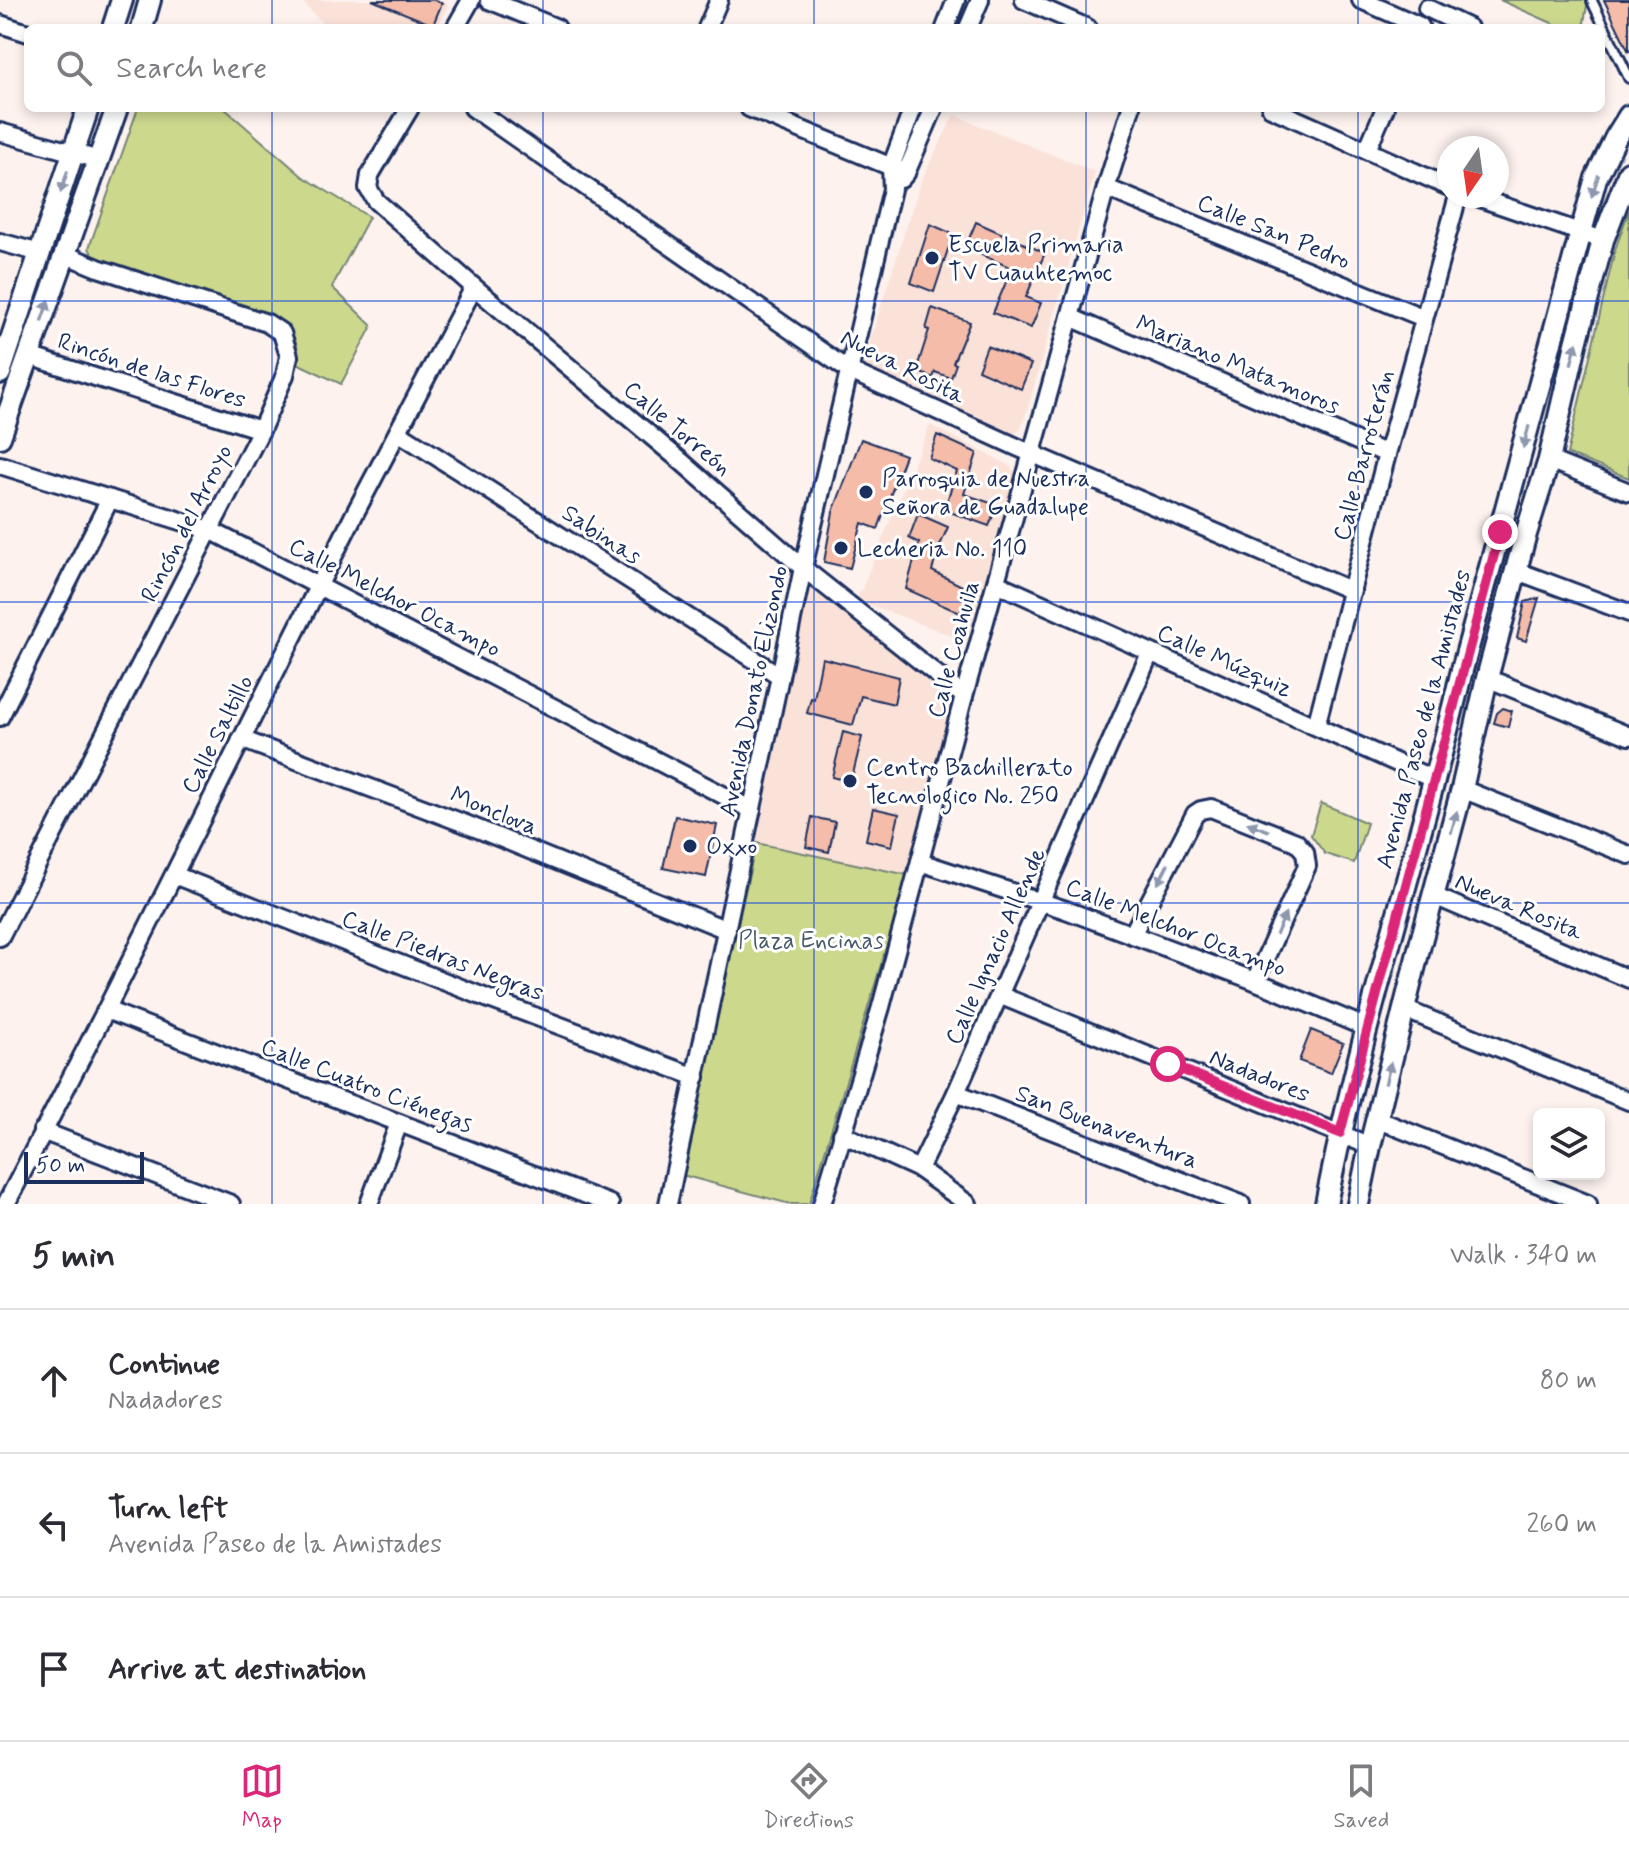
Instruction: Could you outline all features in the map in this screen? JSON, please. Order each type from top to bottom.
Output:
[{"type":"street","points":[[114,24],[122,0]]},
{"type":"street","points":[[143,24],[150,0]]},
{"type":"street","points":[[457,24],[471,0]]},
{"type":"street","points":[[489,0],[547,24]]},
{"type":"street","points":[[709,24],[719,0]]},
{"type":"street","points":[[947,24],[956,0]]},
{"type":"street","points":[[970,24],[980,0]]},
{"type":"street","points":[[1024,0],[1072,24]]},
{"type":"street","points":[[1361,0],[1413,24]]},
{"type":"street","points":[[1420,24],[1429,4],[1462,24]]},
{"type":"street","points":[[0,24],[24,32]]},
{"type":"street","points":[[0,373],[4,345],[40,253],[87,112]]},
{"type":"street","points":[[0,437],[116,112]]},
{"type":"street","name":"Calle Torreón","points":[[408,112],[370,175],[368,188],[376,201],[803,568],[964,696]]},
{"type":"street","name":"Nueva Rosita","points":[[479,112],[848,370],[1032,454],[1352,591]]},
{"type":"street","points":[[759,112],[898,170]]},
{"type":"street","name":"Avenida Donato Elizondo","points":[[668,1204],[803,568],[912,112]]},
{"type":"street","name":"Avenida Donato Elizondo","points":[[898,170],[932,112]]},
{"type":"street","name":"Calle Coahuila","points":[[822,1204],[881,1007],[964,696],[1130,112]]},
{"type":"street","points":[[1280,112],[1437,182]]},
{"type":"street","points":[[1367,150],[1383,112]]},
{"type":"street","name":"Avenida Paseo de la Amistades","points":[[1326,1204],[1340,1133],[1392,933],[1596,178],[1629,116]]},
{"type":"street","points":[[0,132],[99,160]]},
{"type":"street","points":[[1358,1204],[1376,1119],[1462,789],[1487,678],[1549,460],[1603,240],[1629,172]]},
{"type":"street","name":"Calle San Pedro","points":[[1106,188],[1424,318]]},
{"type":"street","name":"Calle Barroterán","points":[[1316,726],[1455,208]]},
{"type":"street","points":[[1509,208],[1603,240]]},
{"type":"street","points":[[0,242],[40,253]]},
{"type":"street","name":"Rincón del Arroyo","points":[[0,937],[261,430],[285,375],[289,356],[282,333],[267,323],[64,254]]},
{"type":"street","name":"Calle Saltillo","points":[[6,1204],[474,287]]},
{"type":"street","name":"Mariano Matamoros","points":[[1070,317],[1387,454]]},
{"type":"street","name":"Rincón de las Flores","points":[[29,356],[261,430]]},
{"type":"street","name":"Sabinas","points":[[398,432],[780,676]]},
{"type":"street","points":[[1549,460],[1629,492]]},
{"type":"street","name":"Calle Melchor Ocampo","points":[[0,465],[210,530],[752,810]]},
{"type":"street","points":[[0,717],[110,499]]},
{"type":"street","points":[[1500,532],[1525,537]]},
{"type":"street","points":[[1517,571],[1629,613]]},
{"type":"street","name":"Calle Múzquiz","points":[[996,583],[1435,780]]},
{"type":"street","name":"Calle Ignacio Allende","points":[[919,1169],[956,1093],[1150,653]]},
{"type":"street","points":[[1487,678],[1629,736]]},
{"type":"street","points":[[1447,736],[1473,741]]},
{"type":"street","name":"Monclova","points":[[241,739],[463,823],[727,930]]},
{"type":"street","points":[[1462,789],[1629,855]]},
{"type":"street","points":[[1132,935],[1195,814],[1211,808],[1296,842],[1305,852],[1307,866],[1255,981]]},
{"type":"street","name":"Calle Melchor Ocampo","points":[[920,862],[1132,935],[1255,981],[1367,1028]]},
{"type":"street","name":"Calle Piedras Negras","points":[[174,875],[696,1077]]},
{"type":"street","name":"Nueva Rosita","points":[[1434,896],[1629,979]]},
{"type":"street","points":[[1392,933],[1420,945]]},
{"type":"street","name":"Nadadores","points":[[999,995],[1370,1146]]},
{"type":"street","points":[[1404,1009],[1629,1101]]},
{"type":"street","name":"Calle Cuatro Ciénegas","points":[[106,1010],[610,1204]]},
{"type":"street","name":"San Buenaventura","points":[[956,1093],[1241,1204]]},
{"type":"street","points":[[1376,1119],[1588,1204]]},
{"type":"street","points":[[369,1204],[399,1123]]},
{"type":"street","points":[[42,1131],[231,1204]]},
{"type":"street","points":[[842,1134],[919,1169],[968,1204]]},
{"type":"lane","points":[[1592,1],[1603,24]]},
{"type":"lane","points":[[1605,28],[1629,78]]},
{"type":"shaded area","points":[[301,0],[445,0],[448,6],[439,24],[322,24]]},
{"type":"shaded area","points":[[954,115],[1095,172],[1027,411],[1020,430],[1011,436],[866,372],[863,362],[921,181]]},
{"type":"shaded area","points":[[930,425],[1007,464],[1023,479],[982,647],[857,600]]},
{"type":"shaded area","name":"Centro Bachillerato Tecnologico No. 250","points":[[810,580],[944,696],[948,719],[908,875],[756,843]]},
{"type":"green space","points":[[1500,0],[1588,0],[1584,24],[1554,24]]},
{"type":"green space","points":[[137,112],[229,112],[302,176],[369,217],[332,287],[372,326],[341,384],[299,364],[295,340],[279,321],[95,260],[89,248]]},
{"type":"green space","points":[[1629,210],[1629,478],[1567,454],[1615,250]]},
{"type":"green space","points":[[1321,803],[1367,823],[1354,863],[1325,854],[1311,835]]},
{"type":"green space","name":"Plaza Encinas","points":[[756,843],[908,875],[809,1204],[790,1204],[682,1175]]},
{"type":"building","points":[[372,0],[434,0],[442,3],[433,24]]},
{"type":"building","points":[[1604,0],[1629,0],[1629,52]]},
{"type":"building","points":[[976,222],[1045,253],[1026,297],[1041,303],[1031,328],[993,313],[1012,268],[965,248]]},
{"type":"building","name":"Escuela Primaria TV Cuauhtemoc","points":[[930,224],[953,234],[934,292],[911,283]]},
{"type":"building","points":[[932,308],[970,322],[953,363],[956,364],[951,378],[935,372],[933,378],[916,371],[929,330],[926,329]]},
{"type":"building","points":[[987,346],[1031,364],[1021,389],[978,370]]},
{"type":"building","points":[[937,435],[977,453],[964,494],[997,505],[989,526],[944,510],[957,471],[929,458]]},
{"type":"building","name":"Parroquia de Nuestra Señora de Guadalupe","points":[[861,439],[905,455],[878,529],[862,523],[850,568],[824,562],[833,512]]},
{"type":"building","points":[[918,514],[948,527],[932,571],[970,590],[960,613],[906,589],[919,543],[909,538]]},
{"type":"building","points":[[1539,598],[1526,641],[1517,638],[1525,602]]},
{"type":"building","points":[[822,658],[899,677],[894,704],[861,696],[853,725],[807,713],[811,698],[814,699]]},
{"type":"building","points":[[1503,708],[1512,711],[1508,727],[1494,723],[1497,713]]},
{"type":"building","points":[[843,732],[862,737],[851,782],[832,777]]},
{"type":"building","points":[[873,808],[899,814],[892,846],[866,840]]},
{"type":"building","name":"Oxxo","points":[[675,816],[717,825],[706,877],[663,868]]},
{"type":"building","points":[[812,817],[835,822],[829,852],[806,847]]},
{"type":"building","points":[[1311,1030],[1343,1043],[1331,1073],[1299,1061]]},
{"type":"place","name":"Escuela Primaria TV Cuauhtemoc","points":[[932,258]]},
{"type":"place","name":"Parroquia de Nuestra Señora de Guadalupe","points":[[866,492]]},
{"type":"place","name":"Lecheria No. 110","points":[[841,548]]},
{"type":"place","name":"Centro Bachillerato Tecnologico No. 250","points":[[850,781]]},
{"type":"place","name":"Oxxo","points":[[690,846]]},
{"type":"route","points":[[1168,1064],[1340,1133],[1500,532]]}]
